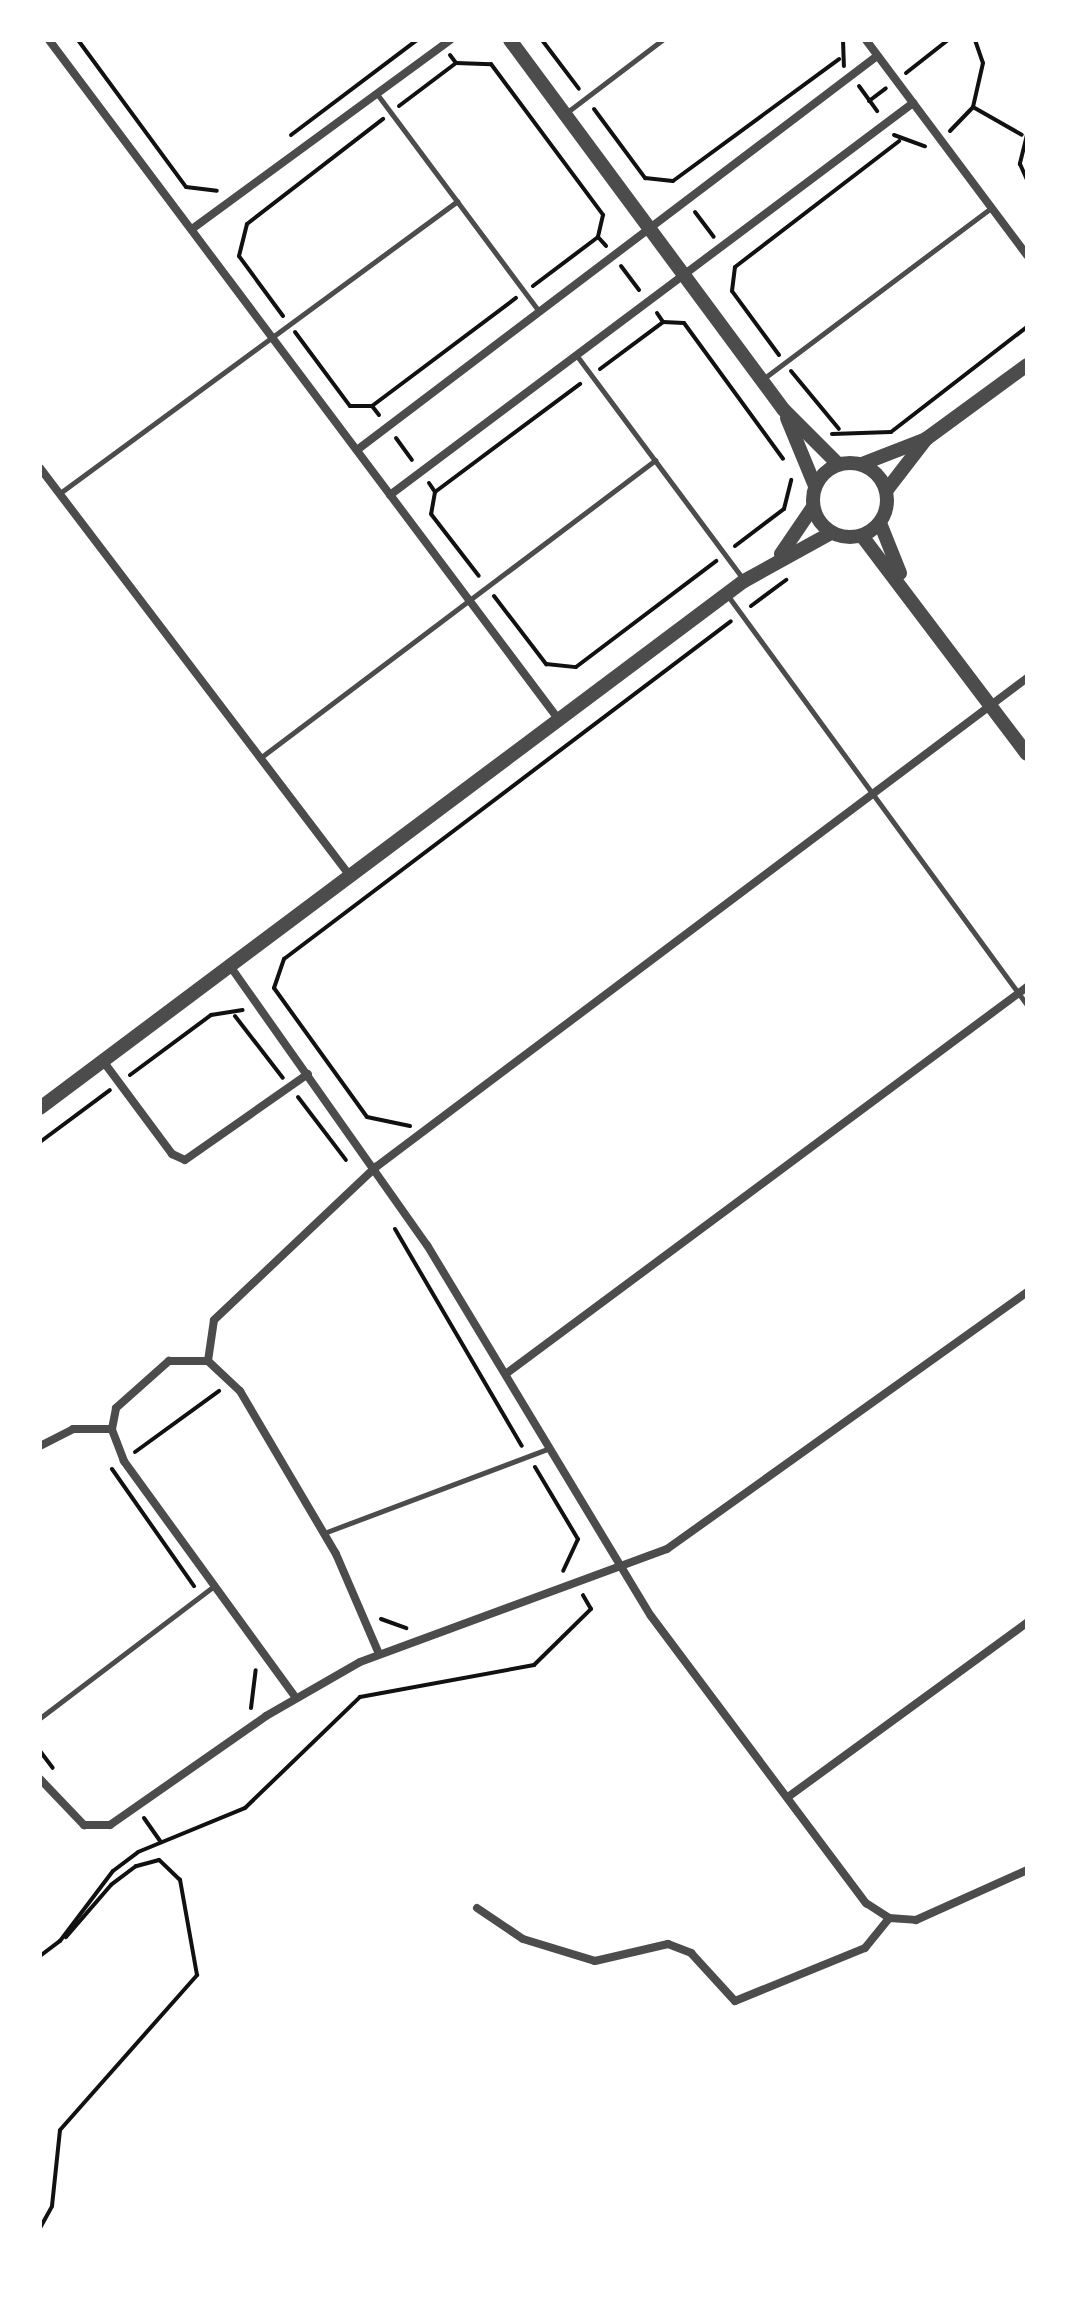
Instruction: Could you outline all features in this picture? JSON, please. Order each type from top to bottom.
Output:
[{"type":"street","points":[[49,40],[559,720]]},
{"type":"street","points":[[192,229],[450,40]]},
{"type":"street","points":[[510,40],[784,410],[838,464]]},
{"type":"street","points":[[866,40],[1027,255]]},
{"type":"street","points":[[357,450],[877,56]]},
{"type":"street","points":[[390,495],[913,103]]},
{"type":"street","points":[[815,486],[838,464],[862,464],[926,439],[1027,365]]},
{"type":"street","points":[[781,554],[813,507],[815,486],[784,410]]},
{"type":"street","points":[[905,584],[880,523],[886,491],[926,439]]},
{"type":"street","points":[[862,464],[886,491]]},
{"type":"street","points":[[40,468],[350,876]]},
{"type":"street","points":[[813,507],[831,533]]},
{"type":"street","points":[[40,1108],[781,554],[831,533],[862,536],[880,523]]},
{"type":"street","points":[[862,536],[905,584],[1027,754]]},
{"type":"street","points":[[208,1361],[214,1320],[376,1167],[870,791],[1027,678]]},
{"type":"street","points":[[230,966],[376,1167],[507,1373],[651,1616],[866,1903],[889,1918],[916,1920],[1027,1870]]},
{"type":"street","points":[[507,1373],[1027,987]]},
{"type":"street","points":[[103,1061],[172,1154],[185,1160],[308,1074]]},
{"type":"street","points":[[40,1779],[84,1825],[110,1825],[296,1698],[379,1654],[625,1568],[753,1494],[1027,1292]]},
{"type":"street","points":[[296,1698],[124,1461],[112,1429],[116,1408],[132,1387],[169,1361],[208,1361],[240,1391],[324,1533],[379,1654]]},
{"type":"street","points":[[40,1446],[73,1429],[112,1429]]},
{"type":"street","points":[[788,1797],[1025,1628]]},
{"type":"street","points":[[477,1908],[523,1939],[595,1961],[668,1944],[691,1953],[735,2001],[865,1948],[889,1918]]},
{"type":"lane","points":[[565,113],[662,40]]},
{"type":"lane","points":[[377,93],[539,311]]},
{"type":"lane","points":[[59,494],[457,201]]},
{"type":"lane","points":[[762,380],[991,208]]},
{"type":"lane","points":[[577,355],[744,581]]},
{"type":"lane","points":[[260,758],[472,602],[655,460]]},
{"type":"lane","points":[[726,594],[1027,1005]]},
{"type":"lane","points":[[324,1533],[551,1448]]},
{"type":"lane","points":[[40,1718],[216,1584]]},
{"type":"path","points":[[78,40],[186,187],[217,192],[229,182]]},
{"type":"path","points":[[279,144],[417,40]]},
{"type":"path","points":[[542,40],[645,178],[673,181],[839,59],[843,40]]},
{"type":"path","points":[[975,40],[983,63],[973,107],[1024,135],[1027,180]]},
{"type":"path","points":[[839,59],[899,141],[926,146],[935,157]]},
{"type":"path","points":[[456,63],[247,224],[239,256],[350,406],[372,406],[598,237]]},
{"type":"path","points":[[735,267],[899,141]]},
{"type":"path","points":[[673,181],[735,267],[732,291],[839,429]]},
{"type":"path","points":[[663,322],[435,492],[431,514],[546,664],[576,667],[784,509],[789,467]]},
{"type":"path","points":[[372,406],[435,492]]},
{"type":"path","points":[[417,1136],[406,1121],[367,1117],[274,988],[284,959],[791,576]]},
{"type":"path","points":[[40,1142],[211,1015],[235,1016]]},
{"type":"path","points":[[61,1941],[113,1871],[138,1852],[245,1808],[360,1697],[534,1665],[556,1650],[591,1609],[561,1575]]},
{"type":"path","points":[[40,1956],[61,1941],[111,1885],[144,1862],[159,1860],[180,1880],[197,1975],[60,2130],[52,2206],[40,2228]]}]
